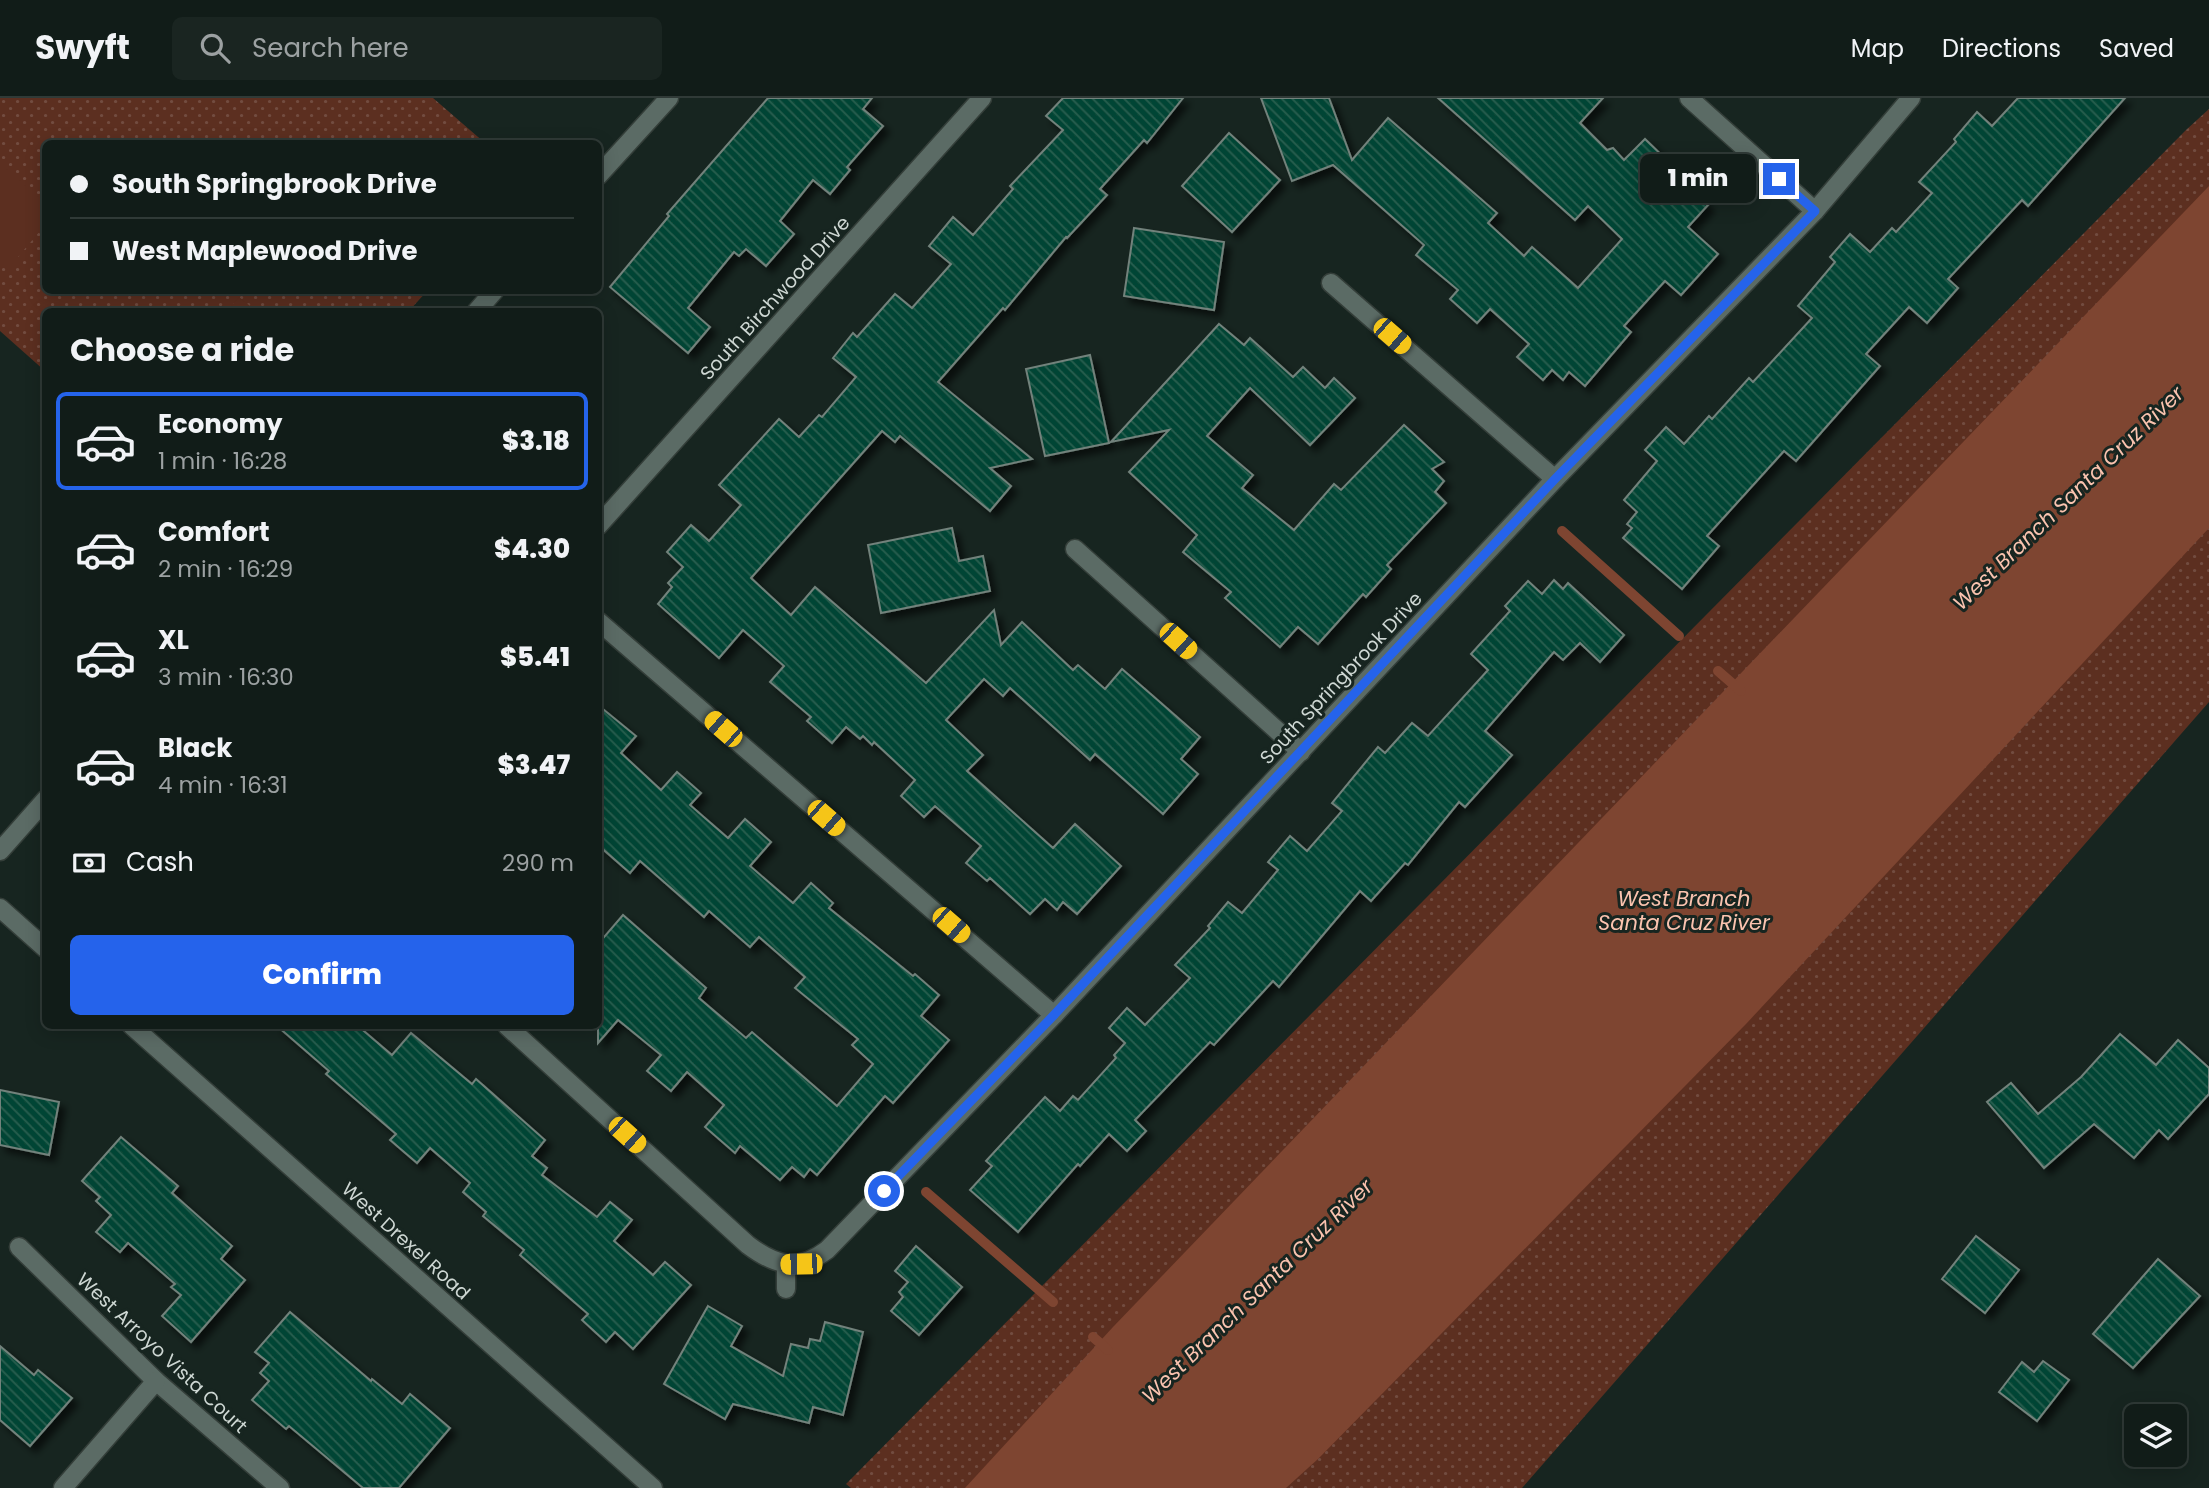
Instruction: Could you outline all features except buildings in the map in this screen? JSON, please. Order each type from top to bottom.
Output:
[{"type":"street","points":[[602,172],[669,98]]},
{"type":"street","name":"South Birchwood Drive","points":[[602,522],[982,98]]},
{"type":"street","points":[[1689,98],[1815,211]]},
{"type":"street","name":"South Springbrook Drive","points":[[786,1264],[801,1264],[813,1260],[827,1250],[1054,1015],[1555,479],[1815,211],[1911,98]]},
{"type":"street","points":[[1331,283],[1555,479]]},
{"type":"street","points":[[479,308],[492,294]]},
{"type":"street","points":[[1075,549],[1301,752]]},
{"type":"street","points":[[602,624],[1054,1015]]},
{"type":"street","points":[[0,851],[42,804]]},
{"type":"street","points":[[0,908],[42,945]]},
{"type":"street","name":"West Drexel Road","points":[[135,1029],[653,1488]]},
{"type":"street","points":[[510,1029],[748,1245],[772,1261],[786,1264],[786,1289]]},
{"type":"street","name":"West Arroyo Vista Court","points":[[19,1247],[156,1381],[280,1488]]},
{"type":"street","points":[[63,1488],[156,1381]]},
{"type":"shaded area","points":[[0,98],[433,98],[482,140],[42,140],[42,294],[424,294],[412,308],[42,308],[42,368],[0,331]]},
{"type":"shaded area","points":[[2209,109],[2209,702],[1522,1488],[851,1488],[846,1484],[2186,130]]},
{"type":"shaded area","points":[[0,164],[42,199],[42,229],[7,270],[0,264]]},
{"type":"shaded area","points":[[239,297],[252,308],[230,308]]},
{"type":"water","name":"West Branch Santa Cruz River","points":[[2209,186],[2209,528],[1746,1024],[1318,1459],[1286,1488],[965,1488],[1113,1327]]},
{"type":"waterway","points":[[1562,531],[1679,636]]},
{"type":"waterway","points":[[1718,671],[1741,691]]},
{"type":"waterway","points":[[926,1192],[1053,1302]]},
{"type":"waterway","points":[[1093,1337],[1108,1350]]},
{"type":"route","points":[[884,1191],[1054,1015],[1555,479],[1815,211],[1779,179]]}]
